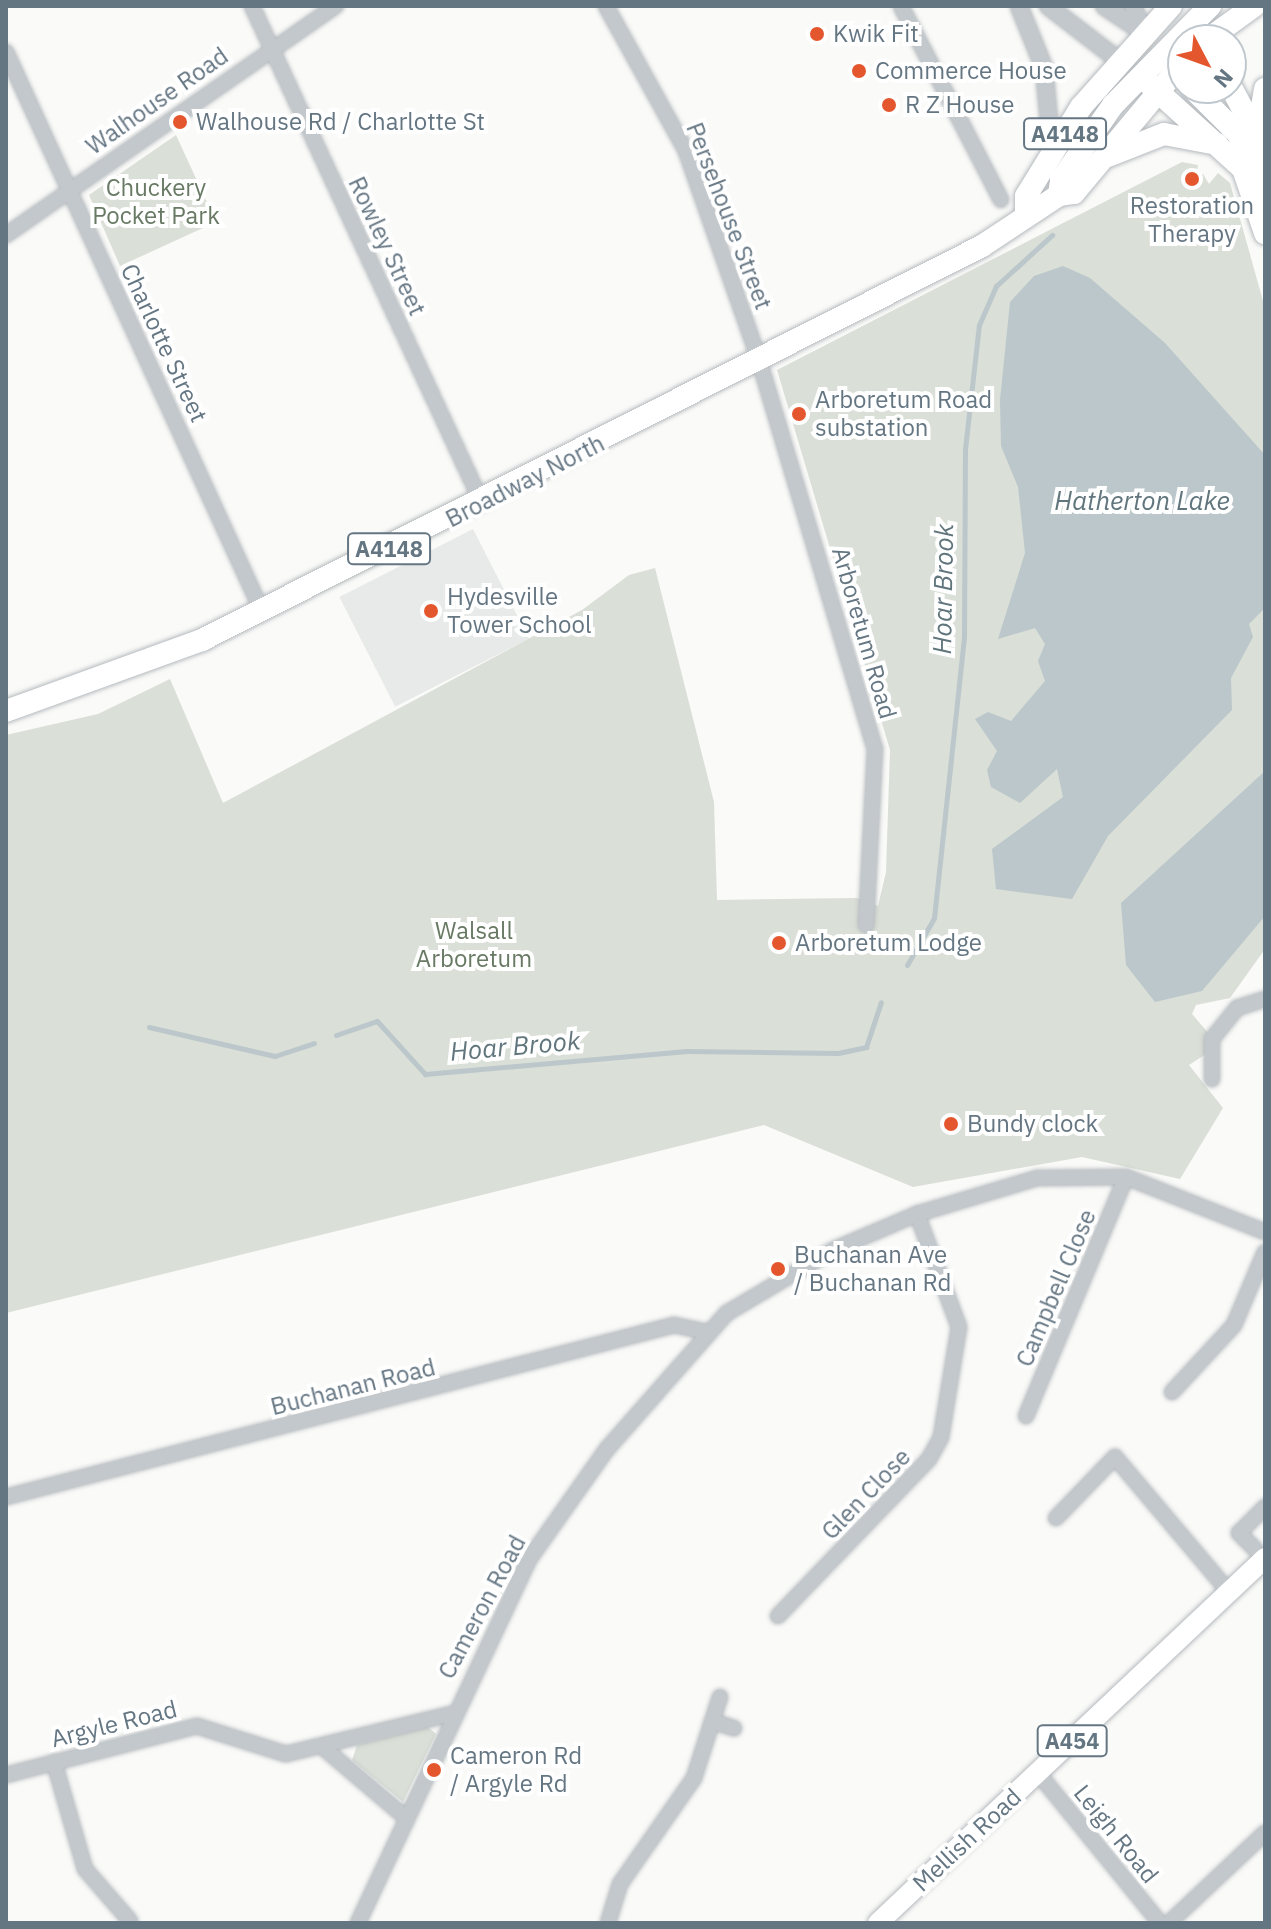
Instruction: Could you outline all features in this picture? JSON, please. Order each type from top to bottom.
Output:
[{"type":"highway","points":[[1193,24],[1210,6]]},
{"type":"highway","points":[[1229,24],[1254,6]]},
{"type":"highway","name":"A4148","points":[[1026,215],[1026,196],[1052,154],[1118,60],[1168,7]]},
{"type":"highway","points":[[1143,32],[1167,40]]},
{"type":"highway","points":[[1118,60],[1167,45]]},
{"type":"highway","points":[[1137,74],[1167,50]]},
{"type":"highway","points":[[1118,60],[1156,89],[1243,169]]},
{"type":"highway","name":"A4148","points":[[1059,195],[1061,180],[1137,74]]},
{"type":"highway","name":"A4148","points":[[1156,89],[1167,81]]},
{"type":"highway","name":"Broadway North","points":[[6,711],[202,640],[482,503],[982,246],[1059,195],[1074,193],[1156,89]]},
{"type":"highway","points":[[1257,202],[1257,136],[1265,89]]},
{"type":"highway","points":[[1208,104],[1240,136],[1243,169],[1257,202],[1265,233]]},
{"type":"highway","points":[[1240,104],[1257,136]]},
{"type":"highway","points":[[1106,156],[1171,134],[1217,144]]},
{"type":"main road","name":"Mellish Road","points":[[878,1923],[1230,1593],[1260,1554]]},
{"type":"street","name":"Rowley Street","points":[[252,6],[482,503]]},
{"type":"street","name":"Walhouse Road","points":[[6,235],[336,6]]},
{"type":"street","name":"Persehouse Street","points":[[606,6],[686,151],[759,360]]},
{"type":"street","points":[[901,6],[1001,200]]},
{"type":"street","points":[[1019,6],[1046,79],[1052,154]]},
{"type":"street","points":[[1048,6],[1118,60]]},
{"type":"street","points":[[1104,6],[1143,32]]},
{"type":"street","points":[[1133,6],[1143,32]]},
{"type":"street","name":"Charlotte Street","points":[[6,52],[261,609]]},
{"type":"street","name":"Arboretum Road","points":[[759,360],[878,767],[866,925]]},
{"type":"street","points":[[1212,1079],[1212,1039],[1237,1008],[1265,999]]},
{"type":"street","points":[[1126,1177],[1265,1232]]},
{"type":"street","name":"Cameron Road","points":[[358,1923],[451,1714],[530,1558],[607,1449],[702,1337],[782,1279],[917,1214],[1037,1178],[1126,1177]]},
{"type":"street","name":"Campbell Close","points":[[1026,1416],[1126,1177]]},
{"type":"street","name":"Glen Close","points":[[800,1618],[783,1611],[929,1459],[941,1437],[959,1327],[917,1214]]},
{"type":"street","points":[[1172,1392],[1234,1325],[1265,1252]]},
{"type":"street","name":"Buchanan Road","points":[[6,1497],[674,1325],[695,1324],[702,1337]]},
{"type":"street","points":[[1056,1518],[1115,1457],[1230,1593]]},
{"type":"street","points":[[1260,1554],[1239,1533],[1265,1507]]},
{"type":"street","points":[[608,1923],[620,1884],[694,1778],[715,1722],[720,1697]]},
{"type":"street","name":"Argyle Road","points":[[6,1775],[197,1726],[286,1754],[325,1749],[451,1714]]},
{"type":"street","points":[[715,1722],[734,1728]]},
{"type":"street","points":[[325,1749],[406,1818]]},
{"type":"street","points":[[54,1762],[85,1869],[130,1922],[144,1912]]},
{"type":"street","name":"Leigh Road","points":[[1038,1773],[1160,1923]]},
{"type":"street","points":[[1169,1923],[1265,1833]]},
{"type":"shaded area","name":"Hydesville Tower School","points":[[473,529],[529,639],[395,707],[339,597]]},
{"type":"green space","name":"Chuckery Pocket Park","points":[[176,135],[216,222],[120,266],[89,195]]},
{"type":"green space","name":"Walsall Arboretum","points":[[1182,162],[1198,165],[1196,178],[1203,174],[1209,184],[1218,173],[1230,183],[1265,308],[1265,949],[1230,998],[1196,1005],[1192,1014],[1210,1035],[1206,1054],[1189,1065],[1223,1108],[1180,1179],[1082,1157],[913,1187],[764,1125],[6,1313],[6,735],[98,714],[170,679],[223,803],[582,610],[629,575],[655,568],[714,802],[717,900],[857,898],[878,906],[886,872],[890,750],[777,370]]},
{"type":"green space","points":[[428,1727],[436,1734],[403,1802],[352,1760],[357,1745]]},
{"type":"water","name":"Hatherton Lake","points":[[1063,266],[1090,278],[1165,343],[1265,455],[1265,608],[1249,624],[1253,637],[1231,678],[1232,710],[1108,836],[1072,899],[996,889],[992,849],[1063,797],[1057,769],[1020,803],[991,787],[987,770],[997,751],[975,719],[988,712],[1011,721],[1045,681],[1038,661],[1045,644],[1035,628],[998,639],[1025,553],[1018,487],[1001,446],[1000,400],[1010,302],[1034,276]]},
{"type":"water","points":[[1265,771],[1265,916],[1202,991],[1155,1002],[1126,965],[1121,903]]},
{"type":"waterway","name":"Hoar Brook","points":[[907,965],[934,918],[964,638],[965,449],[979,325],[996,286],[1052,235]]},
{"type":"waterway","name":"Hoar Brook","points":[[336,1035],[377,1021],[425,1074],[687,1051],[838,1053],[866,1047],[881,1002]]},
{"type":"waterway","name":"Hoar Brook","points":[[149,1027],[275,1056],[314,1043]]},
{"type":"place","name":"Kwik Fit","points":[[817,34]]},
{"type":"place","name":"Commerce House","points":[[859,71]]},
{"type":"place","name":"R Z House","points":[[889,105]]},
{"type":"place","name":"Walhouse Rd / Charlotte St","points":[[180,122]]},
{"type":"place","name":"Restoration Therapy","points":[[1192,179]]},
{"type":"place","name":"Arboretum Road substation","points":[[799,414]]},
{"type":"place","name":"Hydesville Tower School","points":[[431,611]]},
{"type":"place","name":"Arboretum Lodge","points":[[779,943]]},
{"type":"place","name":"Bundy clock","points":[[951,1124]]},
{"type":"place","name":"Buchanan Ave / Buchanan Rd","points":[[778,1269]]},
{"type":"place","name":"Cameron Rd / Argyle Rd","points":[[434,1770]]}]
